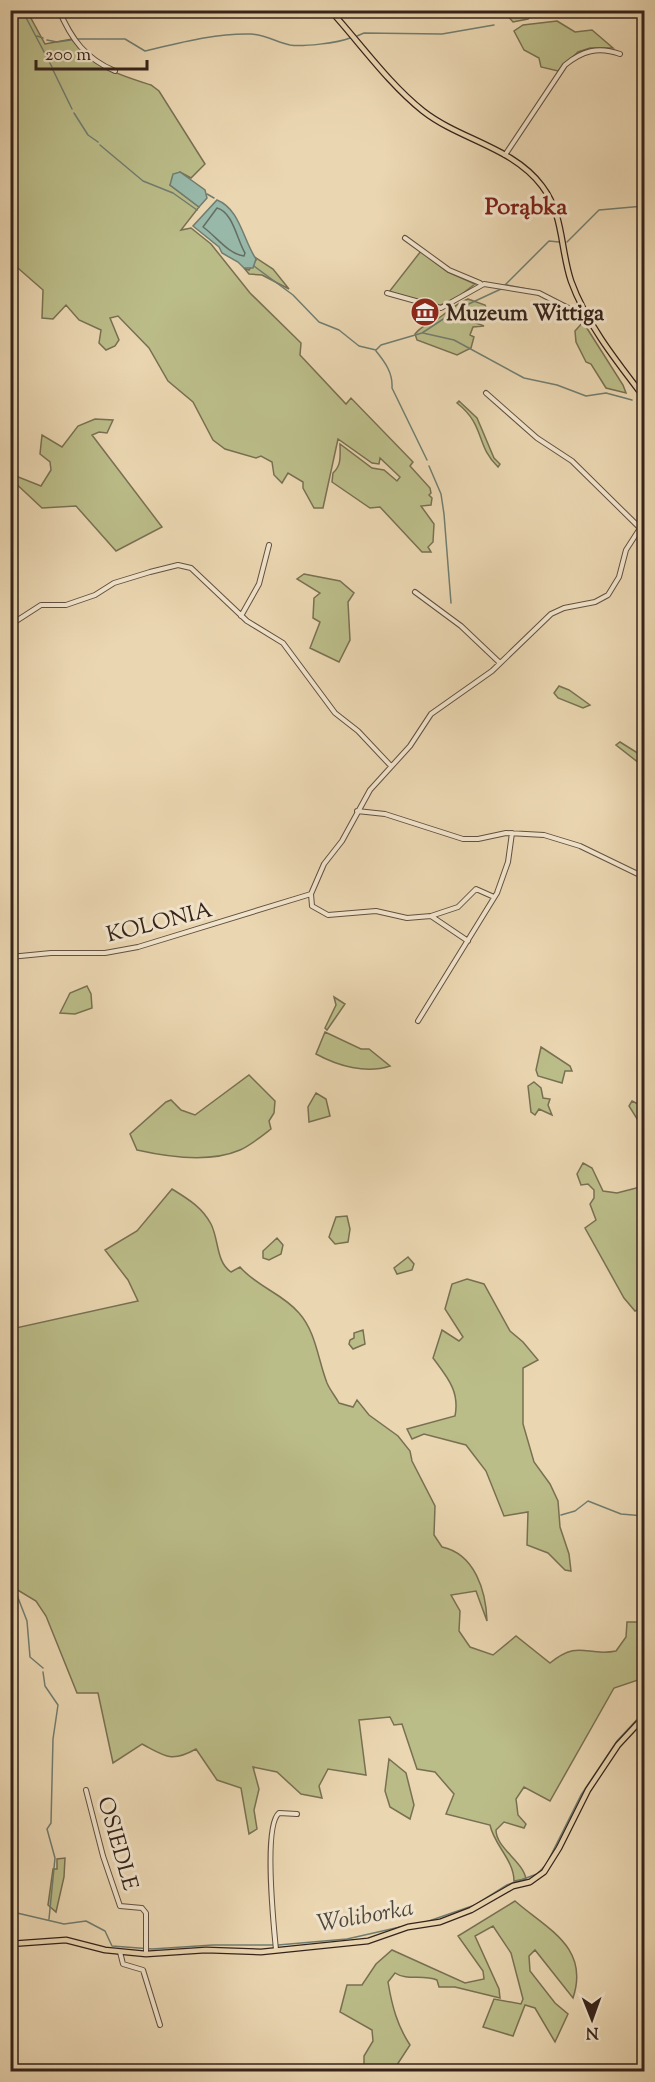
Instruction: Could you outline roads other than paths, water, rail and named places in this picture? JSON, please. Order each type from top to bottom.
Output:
[{"type":"main road","points":[[330,10],[423,111],[505,155],[536,178],[552,203],[560,223],[571,280],[587,313],[613,356],[645,397]]},
{"type":"main road","points":[[10,1944],[66,1940],[120,1952],[276,1947],[368,1941],[408,1927],[440,1923],[471,1910],[513,1886],[539,1877],[555,1856],[588,1790],[618,1745],[645,1717]]},
{"type":"street","points":[[59,10],[72,37],[89,58],[115,71]]},
{"type":"street","points":[[505,155],[565,65],[578,55],[589,51],[609,50],[620,54]]},
{"type":"street","points":[[405,238],[449,270],[484,284],[531,291],[578,314],[587,313]]},
{"type":"street","points":[[387,293],[441,308],[484,284]]},
{"type":"street","points":[[638,388],[645,384]]},
{"type":"street","points":[[486,393],[537,438],[580,468],[640,528]]},
{"type":"street","points":[[494,897],[476,889],[458,907],[431,916],[407,918],[376,911],[333,915],[322,913],[312,906],[311,894],[324,864],[342,841],[370,790],[410,746],[431,714],[500,663],[551,614],[564,608],[595,602],[608,595],[619,576],[626,550],[645,522]]},
{"type":"street","points":[[241,616],[259,584],[268,545]]},
{"type":"street","points":[[10,625],[41,605],[66,605],[95,595],[114,583],[178,565],[198,573],[241,616],[283,643],[335,713],[358,731],[391,766]]},
{"type":"street","points":[[415,592],[461,626],[500,663]]},
{"type":"street","points":[[357,811],[385,814],[463,839],[478,839],[512,833],[538,834],[571,843],[645,878]]},
{"type":"street","points":[[418,1021],[494,897],[508,862],[512,833]]},
{"type":"street","name":"KOLONIA","points":[[10,957],[51,953],[105,953],[138,947],[311,894]]},
{"type":"street","points":[[431,916],[468,941]]},
{"type":"street","name":"OSIEDLE","points":[[86,1790],[101,1848],[120,1906],[142,1908],[146,1912],[146,1951]]},
{"type":"street","points":[[276,1947],[272,1878],[273,1823],[279,1814],[297,1814]]},
{"type":"street","points":[[120,1952],[123,1964],[143,1970],[160,2025]]},
{"type":"water","points":[[180,172],[205,190],[207,198],[199,207],[170,185],[173,174]]},
{"type":"water","points":[[217,200],[225,204],[236,218],[256,259],[253,268],[244,268],[222,253],[219,247],[193,226]]},
{"type":"waterway","points":[[22,10],[52,67]]},
{"type":"waterway","points":[[357,36],[364,33],[442,34],[494,25]]},
{"type":"waterway","points":[[77,39],[125,39],[145,51],[197,39],[238,34],[266,37],[290,45],[329,43],[350,38]]},
{"type":"waterway","points":[[37,36],[43,38]]},
{"type":"waterway","points":[[47,40],[57,42],[71,40]]},
{"type":"waterway","points":[[53,70],[72,109]]},
{"type":"waterway","points":[[74,113],[88,135],[98,142]]},
{"type":"waterway","points":[[100,145],[143,181],[173,193],[197,210]]},
{"type":"waterway","points":[[207,194],[214,198]]},
{"type":"waterway","points":[[567,242],[599,210],[644,206]]},
{"type":"waterway","points":[[504,286],[549,241],[559,242]]},
{"type":"waterway","points":[[254,266],[293,295],[319,322],[339,330],[359,346],[376,350],[381,345],[422,333],[460,308],[501,289]]},
{"type":"waterway","points":[[507,285],[537,291]]},
{"type":"waterway","points":[[423,333],[454,340],[524,378],[557,385],[586,396],[606,393],[632,400]]},
{"type":"waterway","points":[[376,351],[388,368],[392,388],[427,460]]},
{"type":"waterway","points":[[429,466],[441,494],[451,603]]},
{"type":"waterway","points":[[561,1515],[575,1511],[588,1501],[621,1514],[644,1516]]},
{"type":"waterway","points":[[10,1577],[27,1621],[30,1657],[43,1668]]},
{"type":"waterway","points":[[43,1672],[45,1686],[58,1705],[53,1739],[51,1823],[47,1829],[55,1858],[49,1919]]},
{"type":"waterway","name":"Woliborka","points":[[426,1922],[475,1905],[507,1885],[537,1874],[546,1865],[581,1795],[617,1741],[644,1712]]},
{"type":"waterway","name":"Woliborka","points":[[10,1922],[17,1913],[64,1924],[86,1921],[105,1931],[112,1946],[152,1949],[213,1945],[273,1945]]},
{"type":"waterway","name":"Woliborka","points":[[278,1945],[347,1939],[400,1927]]},
{"type":"place","name":"Muzeum Wittiga","points":[[425,312]]},
{"type":"district","name":"Porąbka","points":[[526,206]]}]
